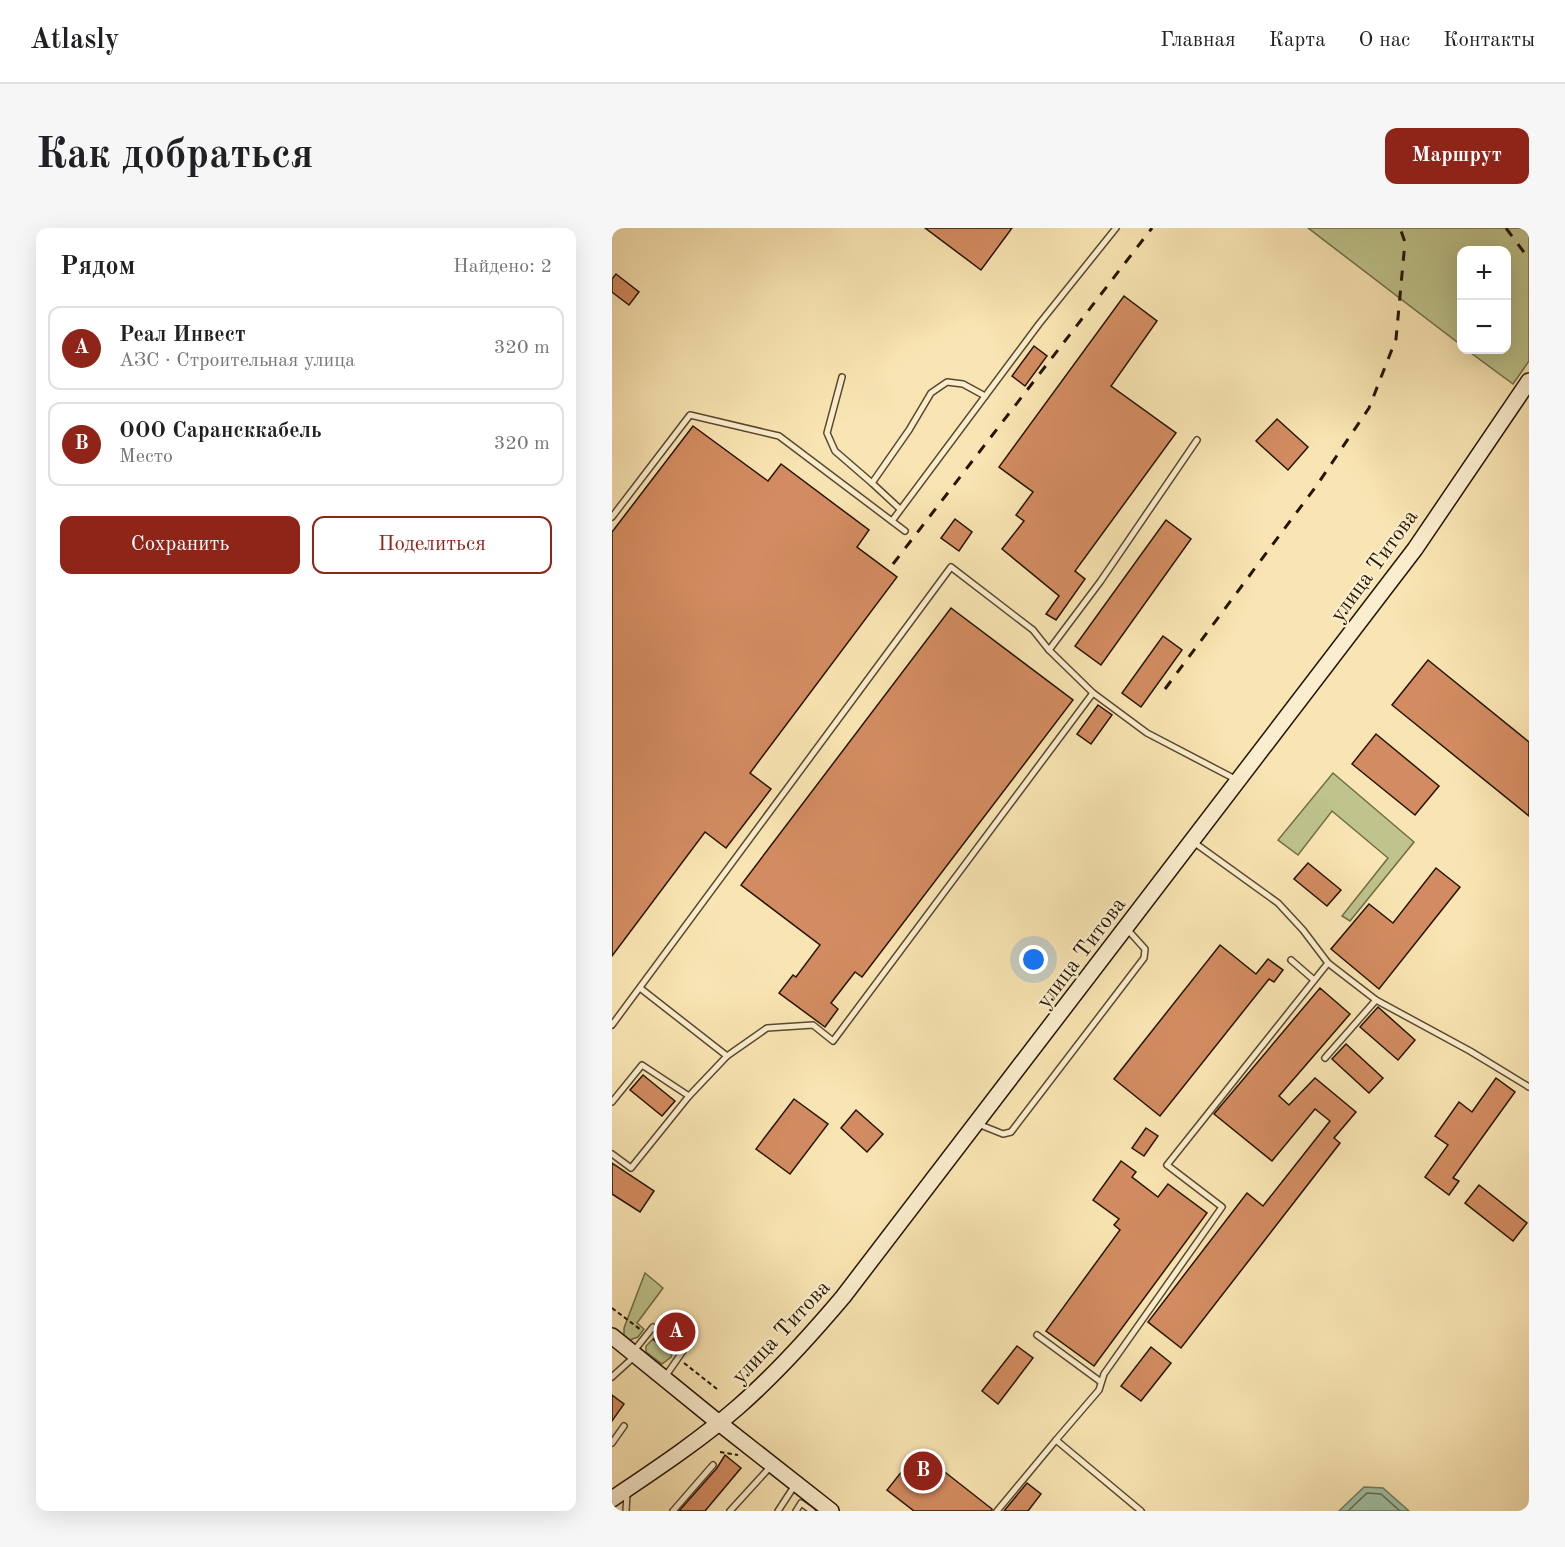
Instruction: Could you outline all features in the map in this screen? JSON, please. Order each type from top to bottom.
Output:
[{"type":"main road","name":"улица Титова","points":[[612,1499],[718,1423],[780,1368],[816,1330],[1126,929],[1415,549],[1528,382]]},
{"type":"main road","points":[[612,1336],[831,1511]]},
{"type":"lane","points":[[892,521],[1040,324],[1116,228]]},
{"type":"lane","points":[[842,377],[827,433],[835,451],[900,509]]},
{"type":"lane","points":[[872,483],[909,430],[931,393],[948,382],[963,384],[985,396]]},
{"type":"lane","points":[[612,517],[690,415],[778,436],[905,531]]},
{"type":"lane","points":[[1049,650],[1100,582],[1197,440]]},
{"type":"lane","points":[[612,1025],[951,567],[1033,630],[1049,650],[1094,693],[1147,733],[1239,781]]},
{"type":"lane","points":[[612,1154],[631,1168],[689,1096],[727,1056],[767,1028],[813,1025],[833,1041],[1094,693]]},
{"type":"lane","points":[[1192,841],[1278,903],[1303,930],[1328,963],[1376,1000],[1470,1051],[1529,1087]]},
{"type":"lane","points":[[977,1123],[1003,1134],[1011,1132],[1144,958],[1145,950],[1126,929]]},
{"type":"lane","points":[[1291,960],[1314,980]]},
{"type":"lane","points":[[997,1511],[1098,1390],[1104,1374],[1222,1207],[1167,1165],[1328,963]]},
{"type":"lane","points":[[640,988],[727,1056]]},
{"type":"lane","points":[[1325,1058],[1376,1000]]},
{"type":"lane","points":[[612,1102],[642,1065],[689,1096]]},
{"type":"lane","points":[[612,1377],[634,1354],[653,1327],[683,1351],[664,1378]]},
{"type":"lane","points":[[1037,1335],[1101,1382]]},
{"type":"lane","points":[[612,1443],[624,1426]]},
{"type":"lane","points":[[1056,1440],[1141,1511]]},
{"type":"lane","points":[[673,1511],[713,1465]]},
{"type":"lane","points":[[730,1511],[772,1465]]},
{"type":"lane","points":[[778,1511],[795,1483]]},
{"type":"lane","points":[[626,1511],[627,1489]]},
{"type":"lane","points":[[796,1511],[801,1503],[812,1511]]},
{"type":"path","points":[[612,1308],[717,1389]]},
{"type":"path","points":[[720,1452],[738,1455]]},
{"type":"shaded area","points":[[1308,228],[1529,228],[1529,361],[1513,384],[1472,354],[1511,354],[1511,246],[1457,246],[1457,342]]},
{"type":"shaded area","points":[[1333,773],[1414,842],[1350,921],[1342,916],[1388,858],[1332,811],[1298,855],[1278,840]]},
{"type":"shaded area","points":[[645,1273],[663,1288],[637,1323],[644,1329],[638,1337],[630,1340],[624,1337],[624,1328]]},
{"type":"shaded area","points":[[655,1337],[673,1351],[671,1357],[662,1364],[646,1352],[646,1346]]},
{"type":"water","points":[[1364,1487],[1383,1488],[1409,1511],[1339,1511]]},
{"type":"building","points":[[925,228],[1012,228],[981,270]]},
{"type":"building","points":[[616,274],[639,292],[629,305],[612,292],[612,279]]},
{"type":"building","points":[[1124,296],[1157,321],[1111,386],[1176,433],[1075,571],[1085,579],[1056,620],[1046,614],[1059,596],[1002,549],[1024,521],[1016,515],[1033,492],[999,467]]},
{"type":"building","points":[[1034,346],[1047,356],[1025,386],[1012,376]]},
{"type":"building","points":[[1277,419],[1308,447],[1288,470],[1256,441]]},
{"type":"building","points":[[693,426],[768,481],[781,464],[869,530],[857,547],[897,577],[750,773],[771,789],[726,848],[705,832],[612,956],[612,532]]},
{"type":"building","points":[[955,519],[972,532],[959,551],[941,538]]},
{"type":"building","points":[[1166,520],[1191,539],[1101,665],[1075,646]]},
{"type":"building","points":[[951,608],[1073,700],[862,977],[855,972],[831,1003],[838,1009],[825,1027],[779,993],[793,975],[796,977],[820,945],[741,885]]},
{"type":"building","points":[[1163,636],[1182,650],[1141,707],[1122,693]]},
{"type":"building","points":[[1428,660],[1529,742],[1529,816],[1392,705]]},
{"type":"building","points":[[1098,705],[1112,715],[1091,744],[1077,734]]},
{"type":"building","points":[[1376,734],[1439,786],[1415,815],[1352,764]]},
{"type":"building","points":[[1308,863],[1341,890],[1327,906],[1294,879]]},
{"type":"building","points":[[1436,868],[1460,887],[1379,989],[1331,949],[1369,904],[1393,923]]},
{"type":"building","points":[[1220,945],[1256,974],[1268,959],[1283,970],[1274,982],[1269,979],[1160,1116],[1114,1079]]},
{"type":"building","points":[[1320,988],[1350,1014],[1279,1096],[1289,1105],[1315,1078],[1356,1112],[1334,1138],[1340,1143],[1181,1348],[1148,1322],[1247,1193],[1263,1206],[1330,1121],[1315,1109],[1272,1161],[1214,1114]]},
{"type":"building","points":[[1378,1007],[1415,1040],[1398,1060],[1360,1027]]},
{"type":"building","points":[[1346,1044],[1383,1078],[1369,1093],[1332,1059]]},
{"type":"building","points":[[643,1075],[675,1101],[662,1116],[630,1090]]},
{"type":"building","points":[[1496,1078],[1515,1092],[1453,1178],[1459,1181],[1449,1195],[1425,1177],[1448,1145],[1435,1136],[1459,1102],[1472,1112]]},
{"type":"building","points":[[794,1099],[828,1124],[790,1174],[756,1149]]},
{"type":"building","points":[[856,1110],[883,1134],[867,1152],[841,1128]]},
{"type":"building","points":[[1146,1128],[1158,1136],[1144,1156],[1132,1148]]},
{"type":"building","points":[[1121,1161],[1136,1172],[1132,1177],[1158,1197],[1168,1184],[1207,1213],[1094,1366],[1046,1331],[1120,1230],[1114,1225],[1119,1219],[1093,1200]]},
{"type":"building","points":[[612,1163],[654,1191],[640,1212],[612,1194]]},
{"type":"building","points":[[1479,1185],[1527,1223],[1513,1241],[1465,1203]]},
{"type":"building","points":[[1017,1346],[1033,1358],[998,1404],[982,1391]]},
{"type":"building","points":[[1151,1347],[1171,1363],[1141,1401],[1121,1386]]},
{"type":"building","points":[[612,1395],[624,1404],[612,1421]]},
{"type":"building","points":[[918,1451],[992,1511],[914,1511],[887,1490]]},
{"type":"building","points":[[725,1455],[741,1468],[705,1511],[679,1511],[717,1468]]},
{"type":"building","points":[[1027,1483],[1041,1494],[1028,1511],[1004,1511]]},
{"type":"railway","points":[[893,564],[1152,228]]},
{"type":"railway","points":[[1165,689],[1317,485],[1369,408],[1396,339],[1405,242],[1400,228]]},
{"type":"railway","points":[[1506,228],[1529,259]]},
{"type":"place","name":"Реал Инвест","points":[[676,1332]]},
{"type":"place","name":"ООО Сарансккабель","points":[[923,1471]]}]
